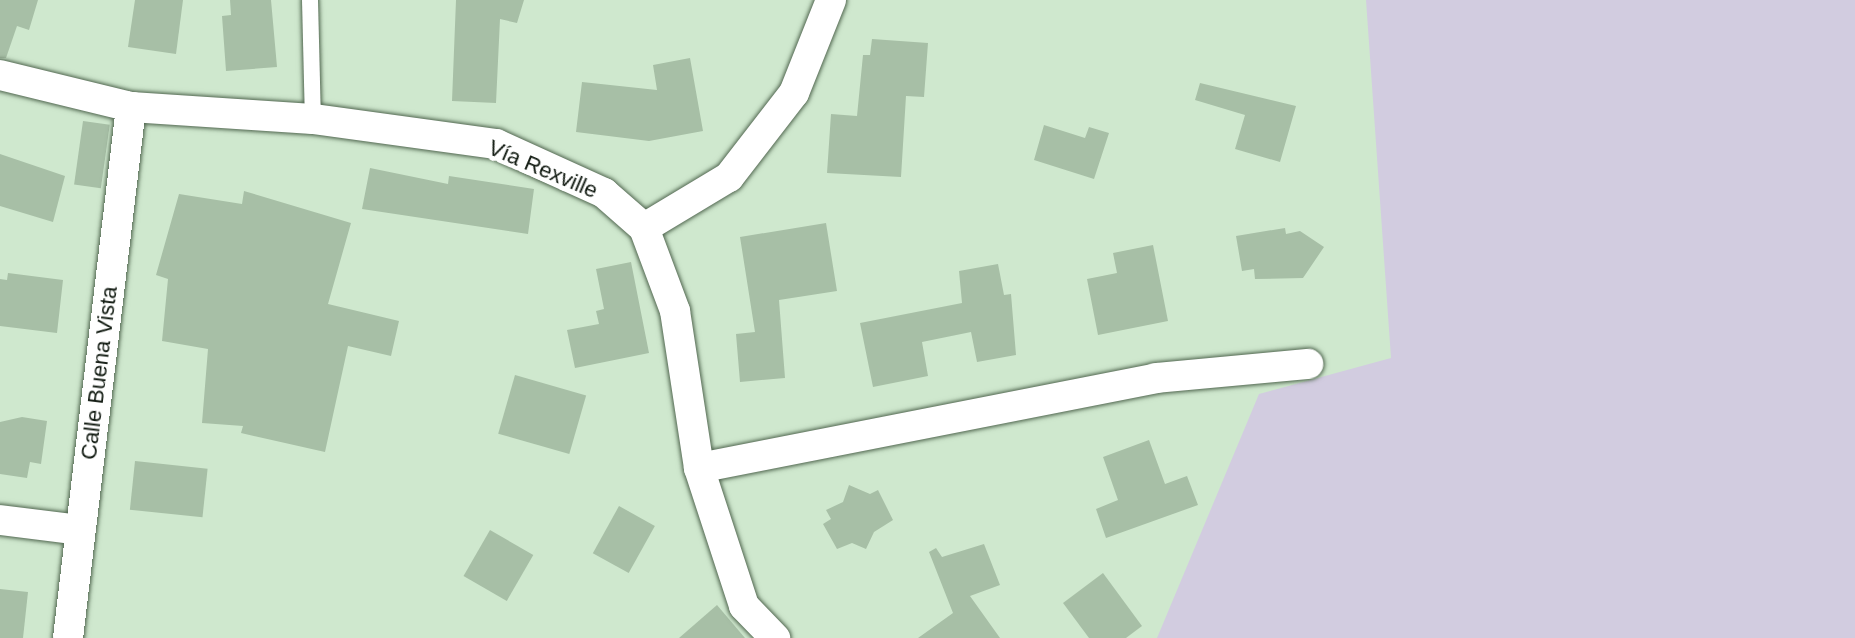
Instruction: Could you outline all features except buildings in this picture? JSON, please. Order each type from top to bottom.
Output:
[{"type":"street","points":[[644,228],[729,177],[794,93],[831,0]]},
{"type":"street","name":"Vía Rexville","points":[[0,75],[131,107],[313,119],[496,144],[604,193],[644,228],[675,311],[699,468],[744,606],[775,638]]},
{"type":"street","name":"Calle Buena Vista","points":[[68,638],[131,107]]},
{"type":"street","points":[[699,468],[1156,378],[1308,364]]},
{"type":"street","points":[[0,520],[80,530]]},
{"type":"lane","points":[[310,0],[313,119]]},
{"type":"shaded area","points":[[1366,0],[1855,0],[1855,638],[1157,638],[1259,394],[1391,358]]}]
